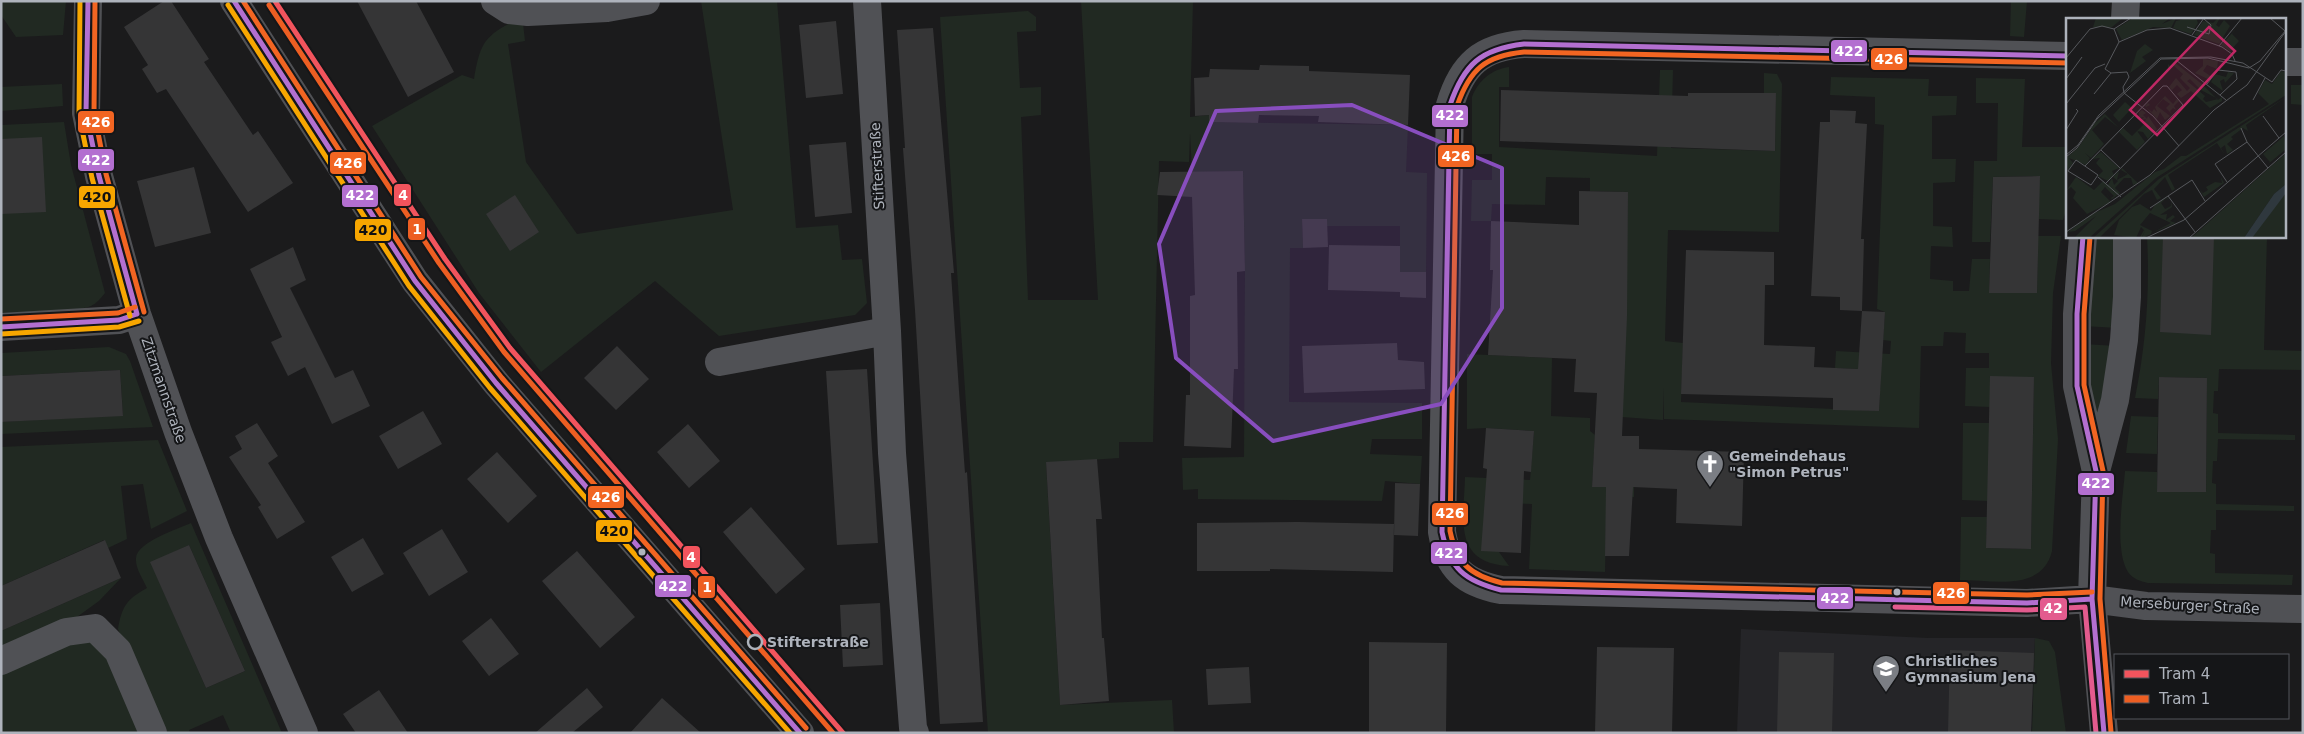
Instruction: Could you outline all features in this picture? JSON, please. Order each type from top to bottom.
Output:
[{"type":"street","name":"Zitzmannstraße","points":[[88,1],[86,113],[99,176],[137,314],[178,432],[210,516],[304,733]]},
{"type":"street","points":[[234,1],[415,281],[496,383],[800,733]]},
{"type":"street","points":[[495,1],[509,10],[528,12],[607,8],[646,1]]},
{"type":"street","name":"Stifterstraße","points":[[867,1],[887,331],[892,453],[913,728],[915,733]]},
{"type":"street","points":[[2125,18],[2126,1]]},
{"type":"street","name":"Merseburger Straße","points":[[2066,56],[1524,44],[1506,45],[1490,50],[1477,58],[1456,85],[1450,105],[1442,532],[1448,559],[1454,567],[1475,582],[1501,590],[2027,603],[2092,600],[2146,606],[2303,610]]},
{"type":"street","points":[[2286,62],[2303,62]]},
{"type":"street","points":[[2083,238],[2077,314],[2077,386],[2096,470]]},
{"type":"street","points":[[2104,733],[2092,600],[2096,470],[2115,400],[2124,340],[2128,238]]},
{"type":"street","points":[[1,327],[119,320],[137,314]]},
{"type":"street","points":[[719,362],[887,331]]},
{"type":"street","points":[[1,661],[66,632],[95,628],[118,650],[153,733]]},
{"type":"highlighted area","points":[[1352,105],[1502,168],[1502,308],[1441,404],[1273,441],[1176,358],[1159,244],[1216,111]]},
{"type":"shaded area","points":[[1,1],[66,1],[63,35],[16,37],[1,15]]},
{"type":"shaded area","points":[[701,1],[777,1],[796,228],[838,225],[842,260],[862,259],[867,303],[855,315],[719,336],[655,281],[541,372],[479,293],[372,126],[462,75],[474,79],[478,58],[489,37],[514,21],[523,23],[525,41],[508,44],[526,162],[577,234],[733,210]]},
{"type":"shaded area","points":[[1081,1],[1193,1],[1190,117],[1209,115],[1209,122],[1408,125],[1406,172],[1427,173],[1426,272],[1400,272],[1400,226],[1327,226],[1327,219],[1302,220],[1303,248],[1290,248],[1289,402],[1422,403],[1422,439],[1372,439],[1370,454],[1422,456],[1420,484],[1385,481],[1382,501],[1198,499],[1198,489],[1183,490],[1182,458],[1244,457],[1245,271],[1243,171],[1192,172],[1190,133],[1189,162],[1159,161],[1153,442],[1119,442],[1119,458],[1046,463],[1060,705],[1172,700],[1174,733],[988,733],[940,17],[1028,11],[1036,17],[1036,31],[1017,32],[1020,88],[1041,87],[1041,115],[1021,117],[1028,300],[1098,300]]},
{"type":"shaded area","points":[[2011,1],[2027,1],[2024,37],[2010,36]]},
{"type":"shaded area","points":[[1509,67],[1509,87],[1499,87],[1499,147],[1657,156],[1660,70],[1673,70],[1671,148],[1775,151],[1776,93],[1764,93],[1764,73],[1777,74],[1782,84],[1779,232],[1668,230],[1665,341],[1683,343],[1681,402],[1879,411],[1881,370],[1835,368],[1836,351],[1890,354],[1891,341],[1883,340],[1885,312],[1877,309],[1884,125],[1875,124],[1875,97],[1830,95],[1831,77],[1929,79],[1928,96],[1957,96],[1956,115],[1932,116],[1932,159],[1956,159],[1955,182],[1933,183],[1933,226],[1952,227],[1953,247],[1931,246],[1930,279],[1953,281],[1953,291],[1969,291],[1972,259],[1990,259],[1989,293],[2037,293],[2038,236],[2061,236],[2053,293],[2051,363],[2058,439],[2052,551],[2047,564],[2038,573],[2015,581],[1960,580],[1961,517],[1987,517],[1986,548],[2031,549],[2034,377],[1990,407],[1965,406],[1966,368],[1989,368],[1989,353],[1965,353],[1966,333],[1944,332],[1943,346],[1921,346],[1919,428],[1664,419],[1664,387],[1663,420],[1622,417],[1628,192],[1590,191],[1590,178],[1546,177],[1545,205],[1492,204],[1491,221],[1471,221],[1472,180],[1492,180],[1492,154],[1472,154],[1472,97],[1486,77],[1497,70]]},
{"type":"shaded area","points":[[1976,78],[2025,79],[2022,147],[2066,147],[2066,210],[2063,220],[2039,219],[2039,176],[1993,177],[1990,242],[1972,242],[1974,161],[1997,161],[1998,103],[1976,103]]},
{"type":"shaded area","points":[[62,84],[63,106],[1,111],[1,87]]},
{"type":"shaded area","points":[[2291,85],[2303,85],[2303,105],[2291,104]]},
{"type":"shaded area","points":[[64,122],[71,165],[105,293],[93,305],[82,309],[1,313],[1,125]]},
{"type":"shaded area","points":[[2092,238],[2121,238],[2118,328],[2083,326]]},
{"type":"shaded area","points":[[2147,238],[2267,238],[2264,350],[2303,351],[2303,370],[2219,369],[2218,391],[2214,391],[2213,413],[2218,414],[2218,433],[2295,435],[2295,440],[2218,439],[2217,461],[2213,461],[2212,483],[2216,484],[2216,504],[2294,506],[2294,511],[2216,510],[2216,530],[2211,530],[2210,553],[2215,554],[2215,573],[2293,575],[2292,585],[2148,583],[2139,580],[2128,572],[2121,551],[2120,537],[2125,471],[2157,472],[2157,492],[2206,492],[2207,378],[2159,377],[2158,399],[2135,398],[2142,358],[2148,277]]},
{"type":"shaded area","points":[[2083,344],[2117,346],[2101,412],[2094,419]]},
{"type":"shaded area","points":[[109,347],[126,354],[130,361],[153,427],[1,434],[1,422],[123,415],[120,370],[1,376],[1,353]]},
{"type":"shaded area","points":[[1467,354],[1552,358],[1551,416],[1590,418],[1590,431],[1595,435],[1592,487],[1634,487],[1634,497],[1613,496],[1606,524],[1605,572],[1529,569],[1532,504],[1485,503],[1499,552],[1509,566],[1491,563],[1478,557],[1470,547],[1465,536],[1463,522],[1465,477],[1530,480],[1534,431],[1486,428],[1467,429]]},
{"type":"shaded area","points":[[2131,416],[2158,417],[2157,454],[2126,453]]},
{"type":"shaded area","points":[[1963,423],[1990,423],[1988,501],[1962,500]]},
{"type":"shaded area","points":[[158,440],[187,511],[151,529],[143,484],[121,486],[127,539],[108,548],[104,540],[1,586],[1,447]]},
{"type":"shaded area","points":[[191,523],[282,733],[231,733],[223,715],[189,730],[190,733],[164,733],[118,629],[121,614],[126,604],[147,588],[137,566],[136,558],[138,552],[150,541]],"holes":[[[189,545],[245,671],[206,688],[151,563]]]},
{"type":"shaded area","points":[[121,578],[99,601],[70,622],[1,649],[1,631]]},
{"type":"shaded area","name":"Christliches Gymnasium Jena","points":[[1741,629],[1928,638],[2035,638],[2031,733],[1737,733]]},
{"type":"shaded area","points":[[2035,638],[2049,641],[2055,652],[2066,733],[2032,733]]},
{"type":"shaded area","points":[[90,639],[103,644],[148,733],[1,733],[1,672],[75,642]]},
{"type":"building","points":[[164,1],[171,1],[209,59],[204,62],[253,135],[258,131],[293,183],[248,212],[166,89],[157,93],[142,69],[148,65],[124,27]]},
{"type":"building","points":[[357,1],[416,1],[454,72],[408,97]]},
{"type":"building","points":[[836,21],[843,94],[806,98],[799,25]]},
{"type":"building","points":[[933,28],[954,273],[951,273],[965,473],[967,472],[983,722],[940,724],[897,30]]},
{"type":"building","points":[[1260,65],[1309,66],[1309,71],[1410,75],[1408,125],[1318,122],[1319,116],[1259,115],[1258,123],[1209,122],[1209,115],[1195,116],[1194,78],[1209,77],[1210,69],[1259,70]]},
{"type":"building","points":[[1501,90],[1688,96],[1688,93],[1776,93],[1775,151],[1500,141]]},
{"type":"building","points":[[1830,110],[1856,111],[1855,123],[1867,124],[1861,239],[1864,239],[1862,311],[1840,310],[1840,297],[1811,296],[1820,122],[1830,122]]},
{"type":"building","points":[[42,137],[46,212],[1,214],[1,139]]},
{"type":"building","points":[[846,142],[852,213],[815,217],[809,145]]},
{"type":"building","points":[[194,167],[211,233],[155,247],[137,181]]},
{"type":"building","points":[[1243,171],[1245,271],[1237,272],[1238,369],[1234,369],[1231,448],[1184,446],[1186,395],[1190,395],[1190,296],[1195,295],[1192,197],[1157,195],[1160,172]]},
{"type":"building","points":[[2040,176],[2037,293],[1989,293],[1993,177]]},
{"type":"building","points":[[1579,191],[1628,192],[1627,316],[1622,436],[1639,436],[1639,449],[1744,452],[1742,526],[1676,523],[1677,489],[1633,487],[1629,556],[1605,556],[1606,487],[1592,487],[1597,393],[1574,392],[1576,359],[1488,355],[1493,270],[1490,270],[1491,221],[1579,225]]},
{"type":"building","points":[[515,195],[539,232],[510,251],[486,214]]},
{"type":"building","points":[[1302,219],[1327,219],[1328,247],[1303,248]]},
{"type":"building","points":[[2163,238],[2214,238],[2211,335],[2160,332]]},
{"type":"building","points":[[1329,245],[1400,246],[1400,292],[1328,290]]},
{"type":"building","points":[[293,247],[306,280],[290,288],[335,378],[353,370],[370,406],[332,424],[305,367],[288,376],[271,342],[282,337],[250,269]]},
{"type":"building","points":[[1686,250],[1774,252],[1774,285],[1765,285],[1764,345],[1815,347],[1814,367],[1858,369],[1862,311],[1885,312],[1879,411],[1833,410],[1833,398],[1681,394]]},
{"type":"building","points":[[1400,272],[1426,272],[1426,298],[1400,297]]},
{"type":"building","points":[[1397,343],[1398,360],[1424,362],[1425,389],[1304,393],[1302,346]]},
{"type":"building","points":[[617,346],[649,379],[616,410],[584,378]]},
{"type":"building","points":[[867,369],[878,543],[837,545],[826,371]]},
{"type":"building","points":[[120,370],[123,416],[1,422],[1,376]]},
{"type":"building","points":[[1990,376],[2034,377],[2031,549],[1986,548]]},
{"type":"building","points":[[2159,377],[2207,378],[2206,492],[2157,492]]},
{"type":"building","points":[[423,411],[442,444],[398,469],[379,436]]},
{"type":"building","points":[[257,423],[278,456],[268,463],[305,522],[277,539],[258,507],[261,505],[229,457],[242,449],[235,436]]},
{"type":"building","points":[[688,424],[720,461],[689,488],[657,452]]},
{"type":"building","points":[[1486,428],[1534,431],[1531,472],[1524,471],[1521,553],[1481,551],[1487,469],[1483,468]]},
{"type":"building","points":[[497,452],[537,496],[508,523],[467,479]]},
{"type":"building","points":[[1097,459],[1102,519],[1096,519],[1102,638],[1104,638],[1109,701],[1060,705],[1046,462]]},
{"type":"building","points":[[1395,483],[1420,484],[1418,536],[1394,535]]},
{"type":"building","points":[[751,507],[805,569],[776,594],[723,532]]},
{"type":"building","points":[[1298,522],[1394,524],[1393,572],[1270,569],[1270,571],[1197,571],[1197,523]]},
{"type":"building","points":[[442,529],[468,572],[429,596],[403,553]]},
{"type":"building","points":[[363,538],[384,574],[352,592],[331,557]]},
{"type":"building","points":[[105,540],[121,578],[1,631],[1,586]]},
{"type":"building","points":[[189,545],[245,671],[206,688],[150,562]]},
{"type":"building","points":[[577,551],[635,617],[600,648],[542,581]]},
{"type":"building","points":[[880,603],[883,665],[843,667],[840,605]]},
{"type":"building","points":[[491,618],[519,654],[489,676],[462,641]]},
{"type":"building","points":[[1369,642],[1447,643],[1446,733],[1369,733]]},
{"type":"building","points":[[1597,647],[1674,648],[1672,733],[1595,733]]},
{"type":"building","points":[[1950,650],[2034,653],[2031,733],[1948,733]]},
{"type":"building","points":[[1779,652],[1834,653],[1832,733],[1777,733]]},
{"type":"building","points":[[1249,667],[1251,703],[1208,705],[1206,669]]},
{"type":"building","points":[[587,688],[603,707],[572,733],[535,733]]},
{"type":"building","points":[[379,690],[408,733],[356,733],[343,714]]},
{"type":"building","points":[[662,698],[701,733],[630,733]]},
{"type":"tram line","name":"4","points":[[275,1],[445,259],[510,348],[843,733]]},
{"type":"tram line","name":"1","points":[[269,5],[439,263],[504,352],[833,733]]},
{"type":"transit line","name":"420","points":[[80,1],[79,115],[92,178],[130,316]]},
{"type":"transit line","name":"422","points":[[88,1],[86,113],[99,176],[137,314]]},
{"type":"transit line","name":"426","points":[[95,1],[94,112],[106,174],[144,312]]},
{"type":"transit line","name":"422","points":[[234,1],[415,281],[496,383],[800,733]]},
{"type":"transit line","name":"426","points":[[243,1],[421,277],[502,378],[806,728]]},
{"type":"transit line","name":"420","points":[[228,5],[409,286],[490,388],[790,733]]},
{"type":"transit line","name":"422","points":[[2066,56],[1524,44],[1496,50],[1476,61],[1461,79],[1450,105],[1442,532],[1445,545],[1461,572],[1478,582],[1501,590],[2027,603],[2092,599]]},
{"type":"transit line","name":"426","points":[[2066,63],[1524,52],[1499,57],[1481,67],[1467,83],[1457,106],[1450,531],[1461,560],[1473,572],[1502,583],[2027,595],[2092,592]]},
{"type":"transit line","name":"422","points":[[2083,238],[2077,314],[2077,386],[2096,471],[2092,599],[2104,733]]},
{"type":"transit line","name":"426","points":[[2090,238],[2084,314],[2084,385],[2103,471],[2100,599],[2111,732]]},
{"type":"transit line","name":"426","points":[[1,319],[118,313],[135,307]]},
{"type":"transit line","name":"422","points":[[1,327],[119,320],[137,314]]},
{"type":"transit line","name":"420","points":[[1,334],[119,327],[139,321]]},
{"type":"transit line","name":"42","points":[[1895,607],[2027,610],[2085,607],[2096,733]]},
{"type":"place","name":"Gemeindehaus \"Simon Petrus\"","points":[[1710,488]]},
{"type":"place","name":"Stifterstraße","points":[[755,642]]},
{"type":"place","name":"Christliches Gymnasium Jena","points":[[1886,693]]}]
